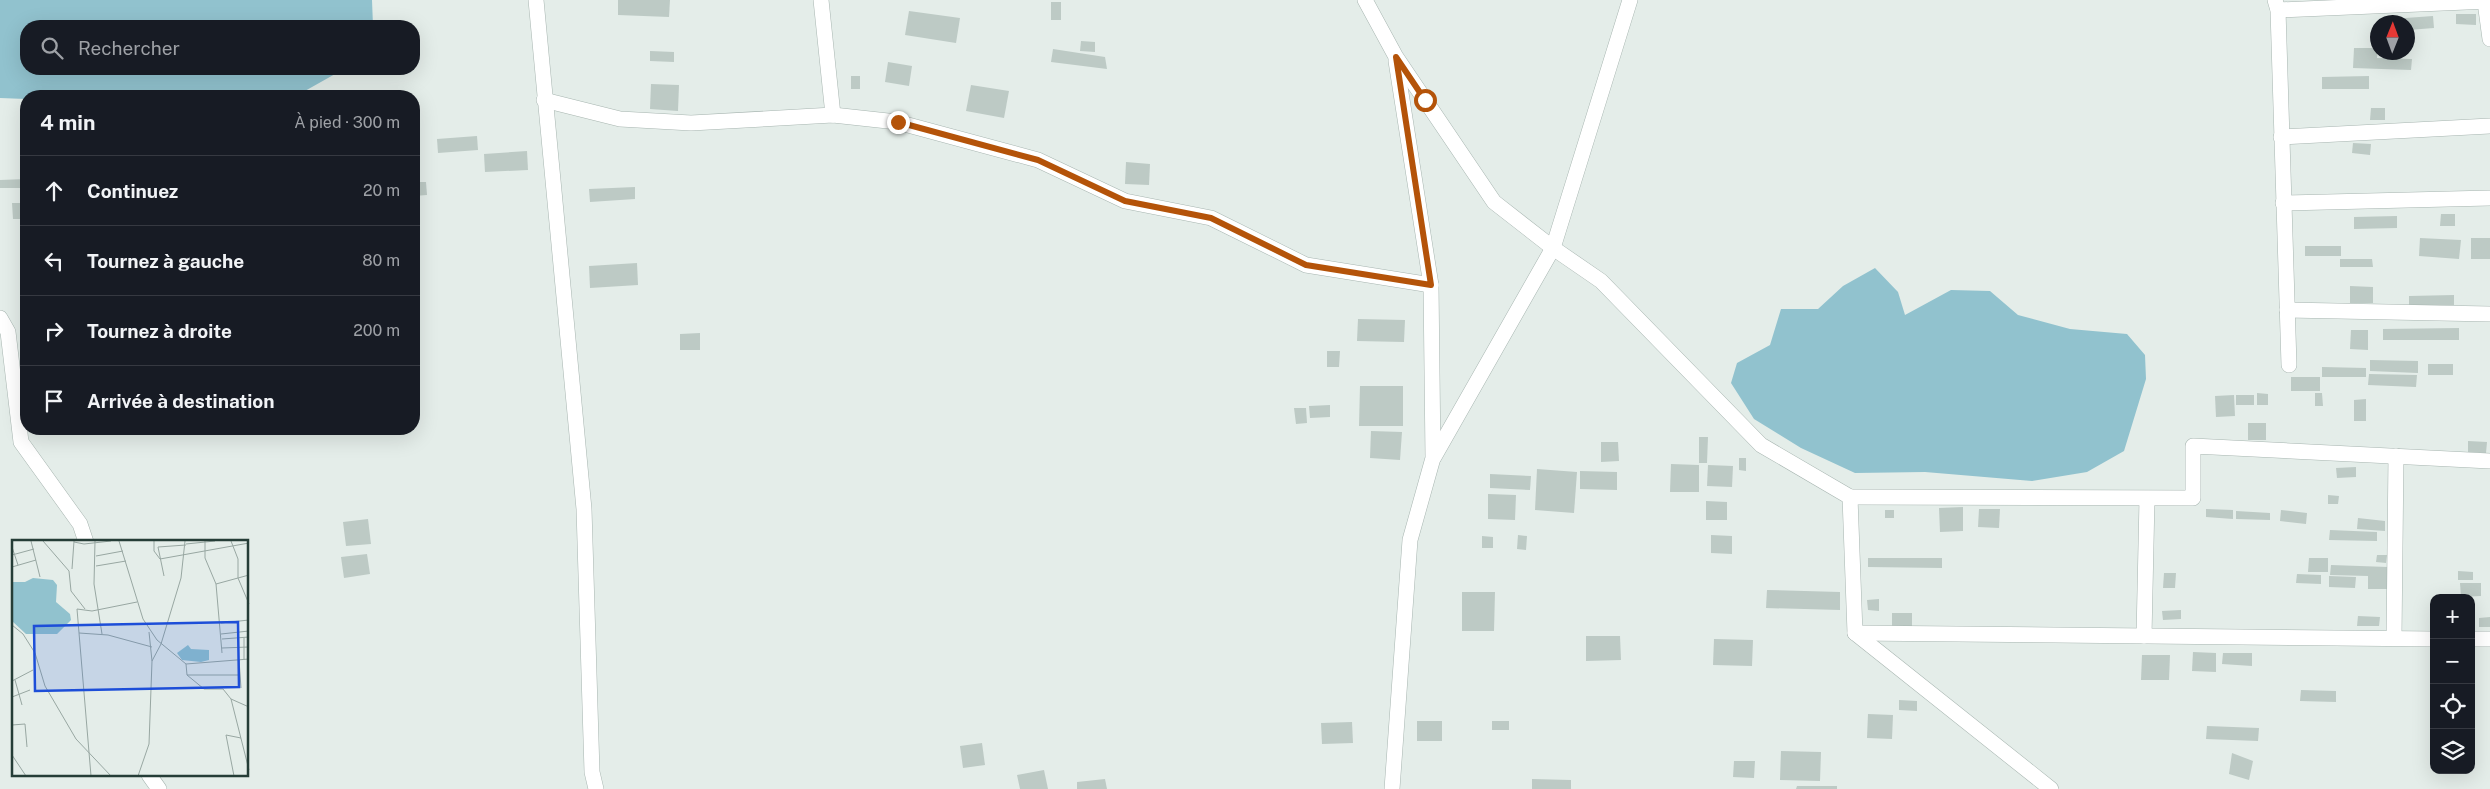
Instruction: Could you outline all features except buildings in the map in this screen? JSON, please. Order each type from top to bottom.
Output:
[{"type":"street","points":[[536,0],[584,509],[592,772],[596,789]]},
{"type":"street","points":[[821,0],[833,115]]},
{"type":"street","points":[[1365,0],[1396,57],[1494,202],[1553,248],[1601,282],[1761,445],[1850,497],[2194,498],[2193,446],[2490,461]]},
{"type":"street","points":[[1392,789],[1410,540],[1433,458],[1553,248],[1630,0]]},
{"type":"street","points":[[2289,365],[2276,5],[2487,1],[2490,39]]},
{"type":"street","points":[[1396,57],[1431,285],[1433,458]]},
{"type":"street","points":[[544,100],[620,119],[692,123],[833,115],[898,122],[1038,160],[1125,201],[1211,218],[1306,265],[1431,285]]},
{"type":"street","points":[[2281,138],[2490,126]]},
{"type":"street","points":[[2283,203],[2490,198]]},
{"type":"street","points":[[2287,310],[2490,314]]},
{"type":"street","points":[[0,318],[8,332],[20,434]]},
{"type":"street","points":[[20,435],[21,442],[80,524],[85,540]]},
{"type":"street","points":[[2394,638],[2396,456]]},
{"type":"street","points":[[1850,497],[1855,633],[2051,789]]},
{"type":"street","points":[[2144,636],[2147,499]]},
{"type":"street","points":[[1855,633],[2430,639]]},
{"type":"street","points":[[2475,639],[2490,639]]},
{"type":"street","points":[[150,776],[159,789]]},
{"type":"water","points":[[0,0],[372,0],[373,20],[20,20],[20,75],[333,75],[307,90],[20,90],[20,99],[0,98]]},
{"type":"water","points":[[1875,268],[1898,292],[1905,315],[1951,290],[1990,291],[2018,315],[2070,329],[2127,334],[2145,355],[2146,379],[2124,451],[2087,472],[2032,481],[1925,472],[1855,473],[1801,448],[1754,419],[1731,383],[1737,363],[1770,345],[1781,309],[1818,309],[1843,286]]},
{"type":"route","points":[[898,122],[1038,160],[1125,201],[1211,218],[1306,265],[1431,285],[1396,57],[1425,100]]}]
